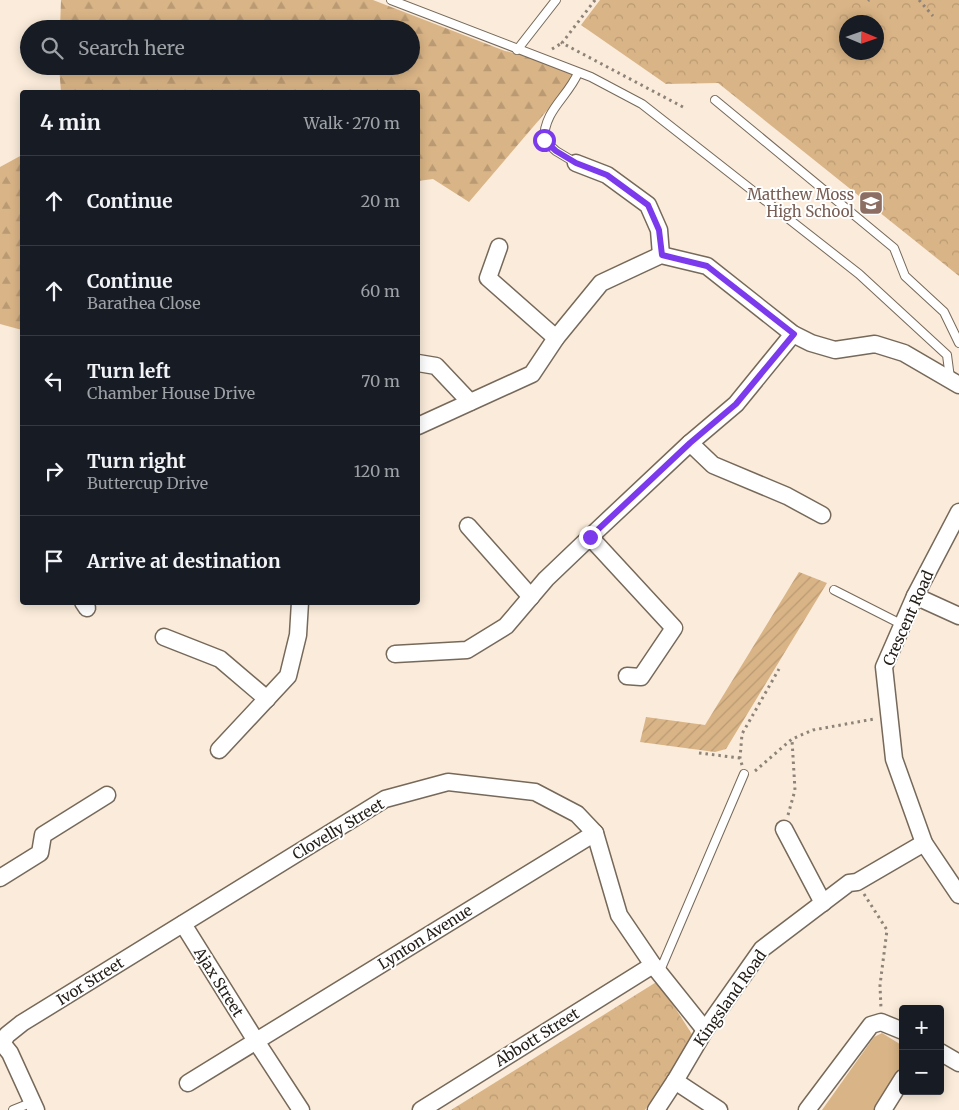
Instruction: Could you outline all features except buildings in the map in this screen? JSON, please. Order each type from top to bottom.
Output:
[{"type":"street","points":[[576,163],[607,175],[648,205],[659,230],[662,255]]},
{"type":"street","points":[[499,247],[488,278],[556,338]]},
{"type":"street","points":[[420,425],[532,374],[556,338],[601,283],[662,255],[707,266],[794,334],[811,343],[834,350],[875,344],[904,353],[954,382]]},
{"type":"street","points":[[395,654],[467,650],[506,626],[546,578],[690,443],[736,404],[794,334]]},
{"type":"street","points":[[420,363],[436,366],[470,402]]},
{"type":"street","points":[[690,443],[714,466],[786,496],[822,515]]},
{"type":"street","name":"Crescent Road","points":[[959,512],[915,596],[884,667],[894,759],[924,842],[959,895]]},
{"type":"street","points":[[468,526],[531,597]]},
{"type":"street","points":[[590,537],[674,628],[642,676],[627,676]]},
{"type":"street","points":[[915,596],[959,616]]},
{"type":"street","points":[[219,750],[288,676],[298,635],[300,605]]},
{"type":"street","points":[[164,637],[220,659],[267,699]]},
{"type":"street","name":"Clovelly Street","points":[[183,924],[385,799],[448,782],[536,792],[577,814],[595,833],[619,915],[656,969],[705,1030]]},
{"type":"street","points":[[0,878],[40,853],[43,835],[107,795]]},
{"type":"street","points":[[784,829],[823,903]]},
{"type":"street","name":"Lynton Avenue","points":[[256,1041],[595,833]]},
{"type":"street","name":"Kingsland Road","points":[[656,1110],[705,1030],[762,949],[849,883],[857,882],[924,842]]},
{"type":"street","name":"Ajax Street","points":[[183,924],[301,1110]]},
{"type":"street","name":"Ivor Street","points":[[1,1043],[7,1035],[22,1023],[183,924]]},
{"type":"street","name":"Abbott Street","points":[[421,1110],[656,969]]},
{"type":"street","points":[[807,1110],[871,1025],[881,1022],[899,1030]]},
{"type":"street","points":[[188,1083],[256,1041]]},
{"type":"street","points":[[1,1043],[10,1053],[34,1106]]},
{"type":"street","points":[[944,1054],[959,1063]]},
{"type":"street","points":[[675,1081],[719,1110]]},
{"type":"street","points":[[883,1110],[899,1084]]},
{"type":"lane","points":[[391,0],[591,77],[642,104],[859,274],[947,355],[954,382]]},
{"type":"lane","points":[[517,50],[556,0]]},
{"type":"lane","points":[[576,163],[556,151],[544,140],[544,130],[548,117],[574,84],[578,73]]},
{"type":"lane","points":[[714,100],[894,248],[905,276],[944,312],[959,343]]},
{"type":"lane","points":[[834,590],[903,625]]},
{"type":"lane","points":[[656,969],[744,774]]},
{"type":"lane","points":[[13,1110],[34,1106]]},
{"type":"path","points":[[595,0],[562,43],[683,107]]},
{"type":"path","points":[[918,0],[932,16]]},
{"type":"path","points":[[779,669],[742,734],[740,758],[744,774],[750,774],[792,740],[813,730],[890,716]]},
{"type":"path","points":[[784,829],[795,790],[792,740]]},
{"type":"path","points":[[699,753],[740,758]]},
{"type":"path","points":[[857,882],[887,930],[880,984],[881,1022]]},
{"type":"green space","points":[[61,0],[373,0],[505,51],[538,58],[572,73],[568,86],[469,202],[433,179],[420,181],[420,90],[61,90],[60,75],[420,75],[420,20],[60,20]]},
{"type":"green space","name":"Matthew Moss High School","points":[[600,0],[959,0],[959,276],[718,83],[666,84],[581,25]]},
{"type":"green space","points":[[20,156],[20,329],[0,324],[0,167]]},
{"type":"green space","points":[[799,572],[827,583],[726,749],[715,752],[640,742],[646,717],[705,725]]},
{"type":"green space","points":[[658,981],[695,1039],[645,1110],[451,1110]]},
{"type":"green space","points":[[882,1033],[899,1044],[899,1071],[875,1110],[822,1110],[874,1037]]},
{"type":"place","name":"Matthew Moss High School","points":[[871,203]]},
{"type":"route","points":[[544,140],[556,151],[576,163],[607,175],[648,205],[659,230],[662,255],[707,266],[794,334],[736,404],[690,443],[590,537]]}]
